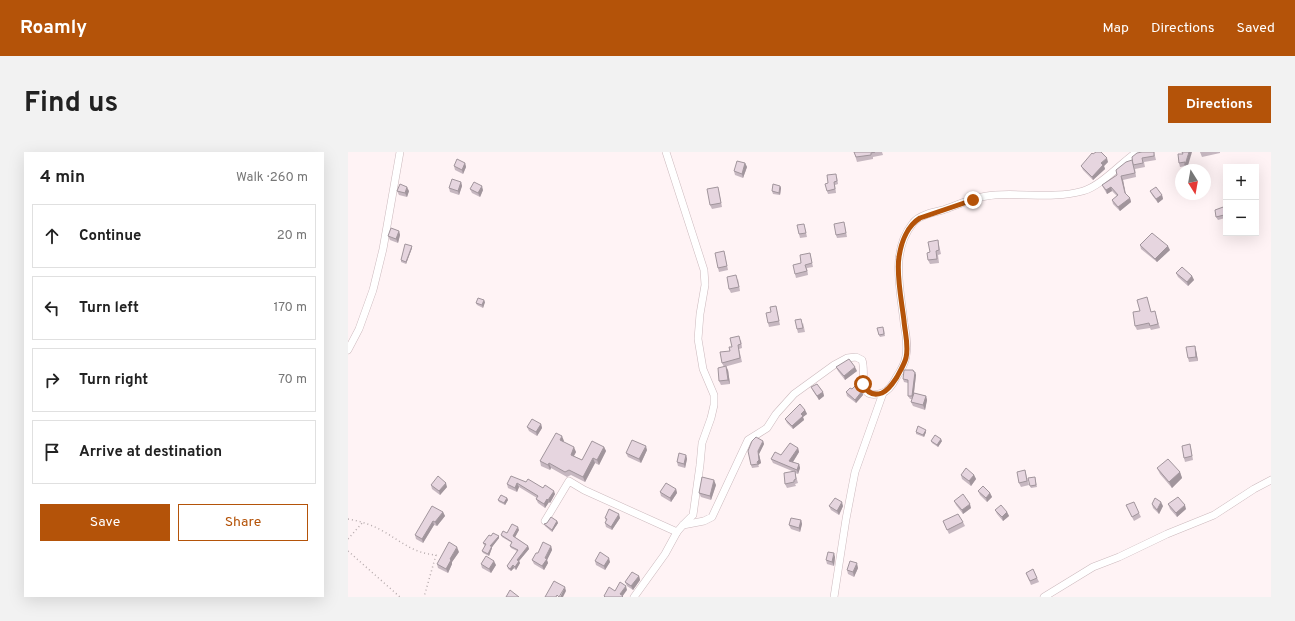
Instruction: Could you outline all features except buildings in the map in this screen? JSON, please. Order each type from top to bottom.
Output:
[{"type":"street","points":[[348,350],[359,329],[374,290],[383,249],[400,152]]},
{"type":"street","points":[[634,597],[665,554],[677,532],[693,515],[702,443],[714,405],[714,395],[703,369],[698,339],[700,314],[705,285],[704,270],[666,152]]},
{"type":"street","points":[[683,525],[704,521],[712,517],[748,440],[767,428],[776,414],[794,394],[834,365],[847,358],[856,357],[862,360],[865,367],[863,384],[866,391],[873,394],[883,393],[891,387],[902,368],[906,357],[906,333],[898,269],[899,259],[905,238],[914,222],[938,211],[990,196],[1045,196],[1084,191],[1097,184],[1137,152]]},
{"type":"street","points":[[834,597],[855,472],[883,393]]},
{"type":"street","points":[[1044,597],[1094,567],[1167,534],[1214,515],[1254,489],[1271,480]]},
{"type":"street","points":[[546,521],[569,481],[584,490],[677,532]]},
{"type":"path","points":[[348,519],[363,522],[380,529],[402,544],[424,554],[436,555],[424,597]]},
{"type":"path","points":[[348,539],[363,522]]},
{"type":"path","points":[[348,551],[400,597]]},
{"type":"route","points":[[863,384],[866,391],[873,394],[883,393],[891,387],[902,368],[906,357],[906,333],[898,269],[901,247],[910,227],[920,218],[973,200]]}]
